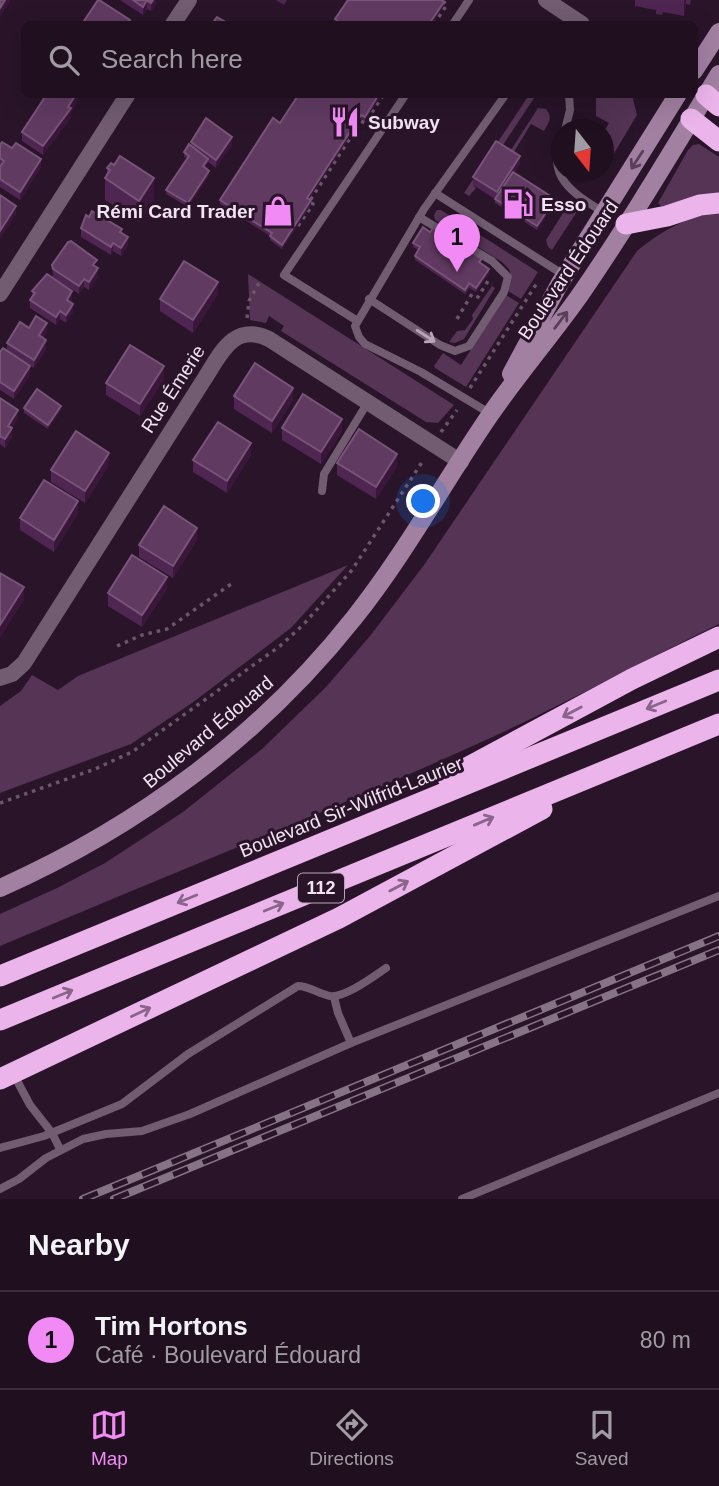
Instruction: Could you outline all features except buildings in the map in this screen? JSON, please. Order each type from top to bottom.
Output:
[{"type":"highway","points":[[691,119],[719,141]]},
{"type":"highway","points":[[626,224],[719,203]]},
{"type":"highway","points":[[341,836],[632,679],[719,637]]},
{"type":"highway","name":"Boulevard Sir-Wilfrid-Laurier","points":[[0,976],[719,680]]},
{"type":"highway","name":"112","points":[[0,1020],[719,724]]},
{"type":"highway","points":[[7,1076],[339,918],[643,755]]},
{"type":"street","points":[[175,21],[189,0]]},
{"type":"street","points":[[547,0],[573,21]]},
{"type":"street","points":[[698,66],[719,32]]},
{"type":"street","name":"Boulevard Édouard","points":[[491,414],[580,295],[719,74]]},
{"type":"street","points":[[0,294],[125,98]]},
{"type":"street","name":"Boulevard Édouard","points":[[0,888],[85,846],[138,815],[203,768],[255,724],[299,681],[354,619],[404,550],[491,414],[564,275],[671,98]]},
{"type":"street","points":[[673,98],[691,119]]},
{"type":"street","name":"Rue Émerie","points":[[0,678],[12,674],[24,663],[205,377],[231,341],[247,334],[264,336],[461,462]]},
{"type":"lane","points":[[455,21],[469,0]]},
{"type":"lane","points":[[356,320],[284,275],[403,98]]},
{"type":"lane","points":[[491,414],[421,372],[365,344],[356,332],[356,320],[435,193],[503,98]]},
{"type":"lane","points":[[568,119],[569,98]]},
{"type":"lane","points":[[565,182],[570,191],[603,212]]},
{"type":"lane","points":[[435,193],[564,275]]},
{"type":"lane","points":[[369,299],[440,345],[455,351],[469,346],[504,292],[508,277],[492,261],[419,218]]},
{"type":"lane","points":[[322,491],[324,474],[368,401]]},
{"type":"lane","points":[[0,1189],[60,1149],[93,1136],[142,1131],[190,1114],[351,1043],[719,896]]},
{"type":"lane","points":[[0,1148],[52,1133],[122,1104],[188,1054],[298,986],[334,997],[386,968]]},
{"type":"lane","points":[[334,997],[351,1043]]},
{"type":"lane","points":[[7,1076],[52,1133],[60,1149]]},
{"type":"lane","points":[[462,1199],[719,1093]]},
{"type":"path","points":[[436,21],[446,6],[443,4],[446,0]]},
{"type":"path","points":[[298,227],[313,204],[311,201],[381,98]]},
{"type":"path","name":"Boulevard Édouard","points":[[470,389],[542,275]]},
{"type":"path","points":[[247,321],[249,301],[260,281]]},
{"type":"path","points":[[457,319],[472,294],[478,297],[488,281],[497,287]]},
{"type":"path","points":[[448,422],[459,407]]},
{"type":"path","name":"Boulevard Édouard","points":[[0,803],[94,769],[132,752],[280,646],[310,618],[352,570],[423,460]]},
{"type":"path","points":[[117,646],[142,635],[167,629],[234,582]]},
{"type":"shaded area","points":[[527,98],[534,98],[473,185],[476,188],[469,196],[464,193]]},
{"type":"shaded area","points":[[596,98],[633,98],[637,115],[614,153],[614,119],[596,116]]},
{"type":"shaded area","points":[[538,108],[546,109],[550,118],[544,131],[531,124],[512,155],[509,153]]},
{"type":"shaded area","points":[[699,144],[719,157],[719,194],[686,199],[662,207],[658,203],[688,150]]},
{"type":"shaded area","points":[[572,207],[578,210],[552,250],[546,240],[565,210]]},
{"type":"shaded area","points":[[437,210],[538,272],[521,299],[508,291],[512,279],[509,269],[435,220]]},
{"type":"shaded area","points":[[719,211],[719,624],[525,722],[435,763],[0,946],[0,914],[105,863],[183,812],[262,749],[326,687],[370,636],[424,565],[637,251],[675,225]]},
{"type":"shaded area","points":[[248,274],[454,405],[438,423],[426,422],[281,331],[284,326],[269,316],[266,323],[250,320]]},
{"type":"shaded area","points":[[492,286],[495,288],[464,339],[455,343],[449,342],[457,331],[465,330]]},
{"type":"shaded area","points":[[506,295],[519,303],[466,387],[435,368],[443,353],[461,365]]},
{"type":"shaded area","points":[[348,565],[291,628],[192,703],[131,744],[0,793],[0,706],[21,691],[32,675],[58,690],[78,676]]},
{"type":"railway","points":[[83,1199],[719,936]]},
{"type":"railway","points":[[114,1199],[719,950]]},
{"type":"place","name":"Subway","points":[[345,122]]},
{"type":"place","name":"Esso","points":[[518,204]]},
{"type":"place","name":"Rémi Card Trader","points":[[278,211]]},
{"type":"place","name":"Tim Hortons","points":[[457,272]]}]
